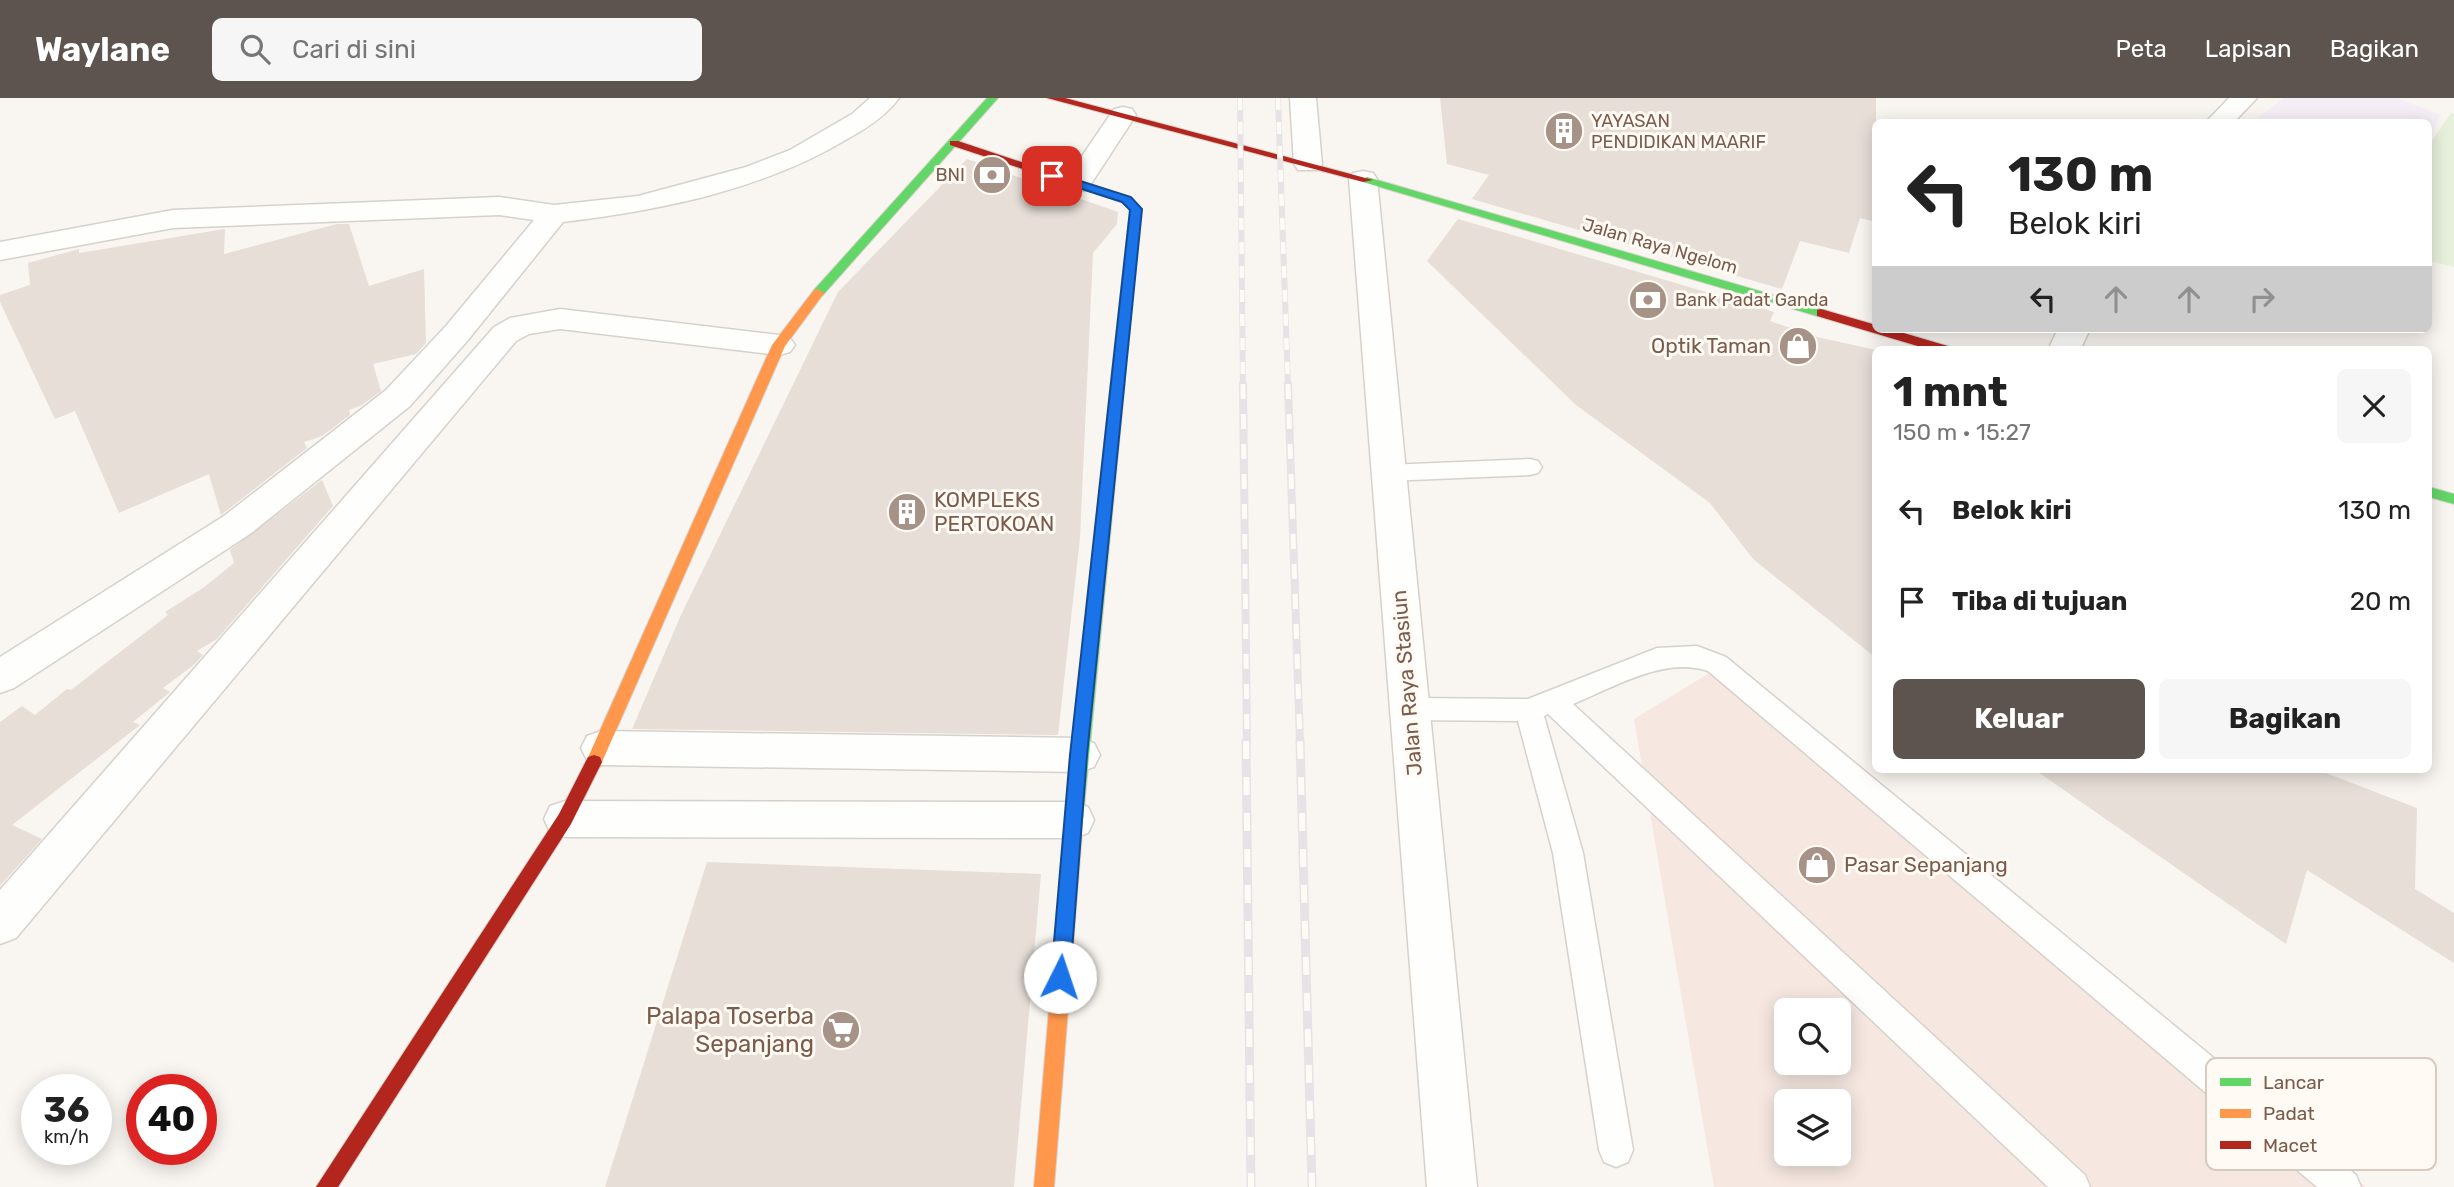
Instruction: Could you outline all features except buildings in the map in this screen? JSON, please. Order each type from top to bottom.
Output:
[{"type":"street","points":[[0,251],[173,219],[499,206],[554,214],[639,204],[767,169],[800,156],[862,120],[886,98]]},
{"type":"street","points":[[326,1187],[565,819],[601,748],[779,345],[830,277],[993,98]]},
{"type":"street","name":"Jalan Raya Ngelom","points":[[1052,98],[1363,179],[1872,328]]},
{"type":"street","points":[[1303,98],[1308,164]]},
{"type":"street","points":[[2221,119],[2238,99]]},
{"type":"street","points":[[1077,184],[1123,115]]},
{"type":"street","points":[[954,143],[1126,200],[1136,209],[1079,755],[1044,1187]]},
{"type":"street","name":"Jalan Raya Stasiun","points":[[1363,179],[1452,1187]]},
{"type":"street","points":[[0,677],[237,525],[398,398],[457,333],[554,214]]},
{"type":"street","points":[[0,923],[505,334],[520,325],[560,318],[779,345]]},
{"type":"street","name":"Jalan Raya Ngelom","points":[[1888,333],[1932,346]]},
{"type":"street","points":[[2432,493],[2454,499]]},
{"type":"street","points":[[601,748],[1079,755]]},
{"type":"street","points":[[565,819],[1073,820]]},
{"type":"lane","points":[[1387,472],[1530,467]]},
{"type":"lane","points":[[1410,709],[1541,706],[1657,659],[1697,657],[1717,664],[2206,1072]]},
{"type":"lane","points":[[1541,706],[1568,853],[1616,1150]]},
{"type":"lane","points":[[1541,706],[2073,1187]]},
{"type":"lane","points":[[2324,1170],[2344,1187]]},
{"type":"shaded area","points":[[2284,98],[2397,98],[2441,115],[2432,130],[2432,119],[2257,119]]},
{"type":"shaded area","name":"Pasar Sepanjang","points":[[1729,661],[2210,1058],[2206,1058],[2206,1170],[2345,1170],[2366,1187],[1714,1187],[1634,719]]},
{"type":"green space","points":[[2451,113],[2454,114],[2454,267],[2432,262],[2432,141]]},
{"type":"railway","points":[[1240,98],[1243,386]]},
{"type":"railway","points":[[1278,98],[1288,386]]},
{"type":"railway","points":[[1243,384],[1247,743]]},
{"type":"railway","points":[[1288,384],[1300,743]]},
{"type":"railway","points":[[1246,741],[1251,1187]]},
{"type":"railway","points":[[1300,741],[1312,1187]]},
{"type":"traffic: fast","points":[[818,293],[993,98]]},
{"type":"traffic: fast","points":[[1367,180],[1821,313]]},
{"type":"traffic: fast","points":[[1074,819],[1118,380]]},
{"type":"traffic: fast","points":[[2432,493],[2454,499]]},
{"type":"traffic: slow","points":[[594,762],[779,345],[818,293]]},
{"type":"traffic: slow","points":[[1044,1187],[1074,819]]},
{"type":"traffic: jam","points":[[1052,98],[1367,180]]},
{"type":"traffic: jam","points":[[954,143],[1126,200],[1136,209],[1118,380]]},
{"type":"traffic: jam","points":[[1821,313],[1872,328]]},
{"type":"traffic: jam","points":[[1889,333],[1932,346]]},
{"type":"traffic: jam","points":[[326,1187],[565,819],[594,762]]},
{"type":"place","name":"YAYASAN PENDIDIKAN MAARIF","points":[[1564,131]]},
{"type":"place","name":"BNI","points":[[992,175]]},
{"type":"place","name":"Bank Padat Ganda","points":[[1648,300]]},
{"type":"place","name":"Optik Taman","points":[[1798,346]]},
{"type":"place","name":"KOMPLEKS PERTOKOAN","points":[[907,512]]},
{"type":"place","name":"Pasar Sepanjang","points":[[1817,865]]},
{"type":"place","name":"Palapa Toserba Sepanjang","points":[[841,1030]]},
{"type":"route","points":[[1052,176],[1126,200],[1136,209],[1079,755],[1060,977]]}]
